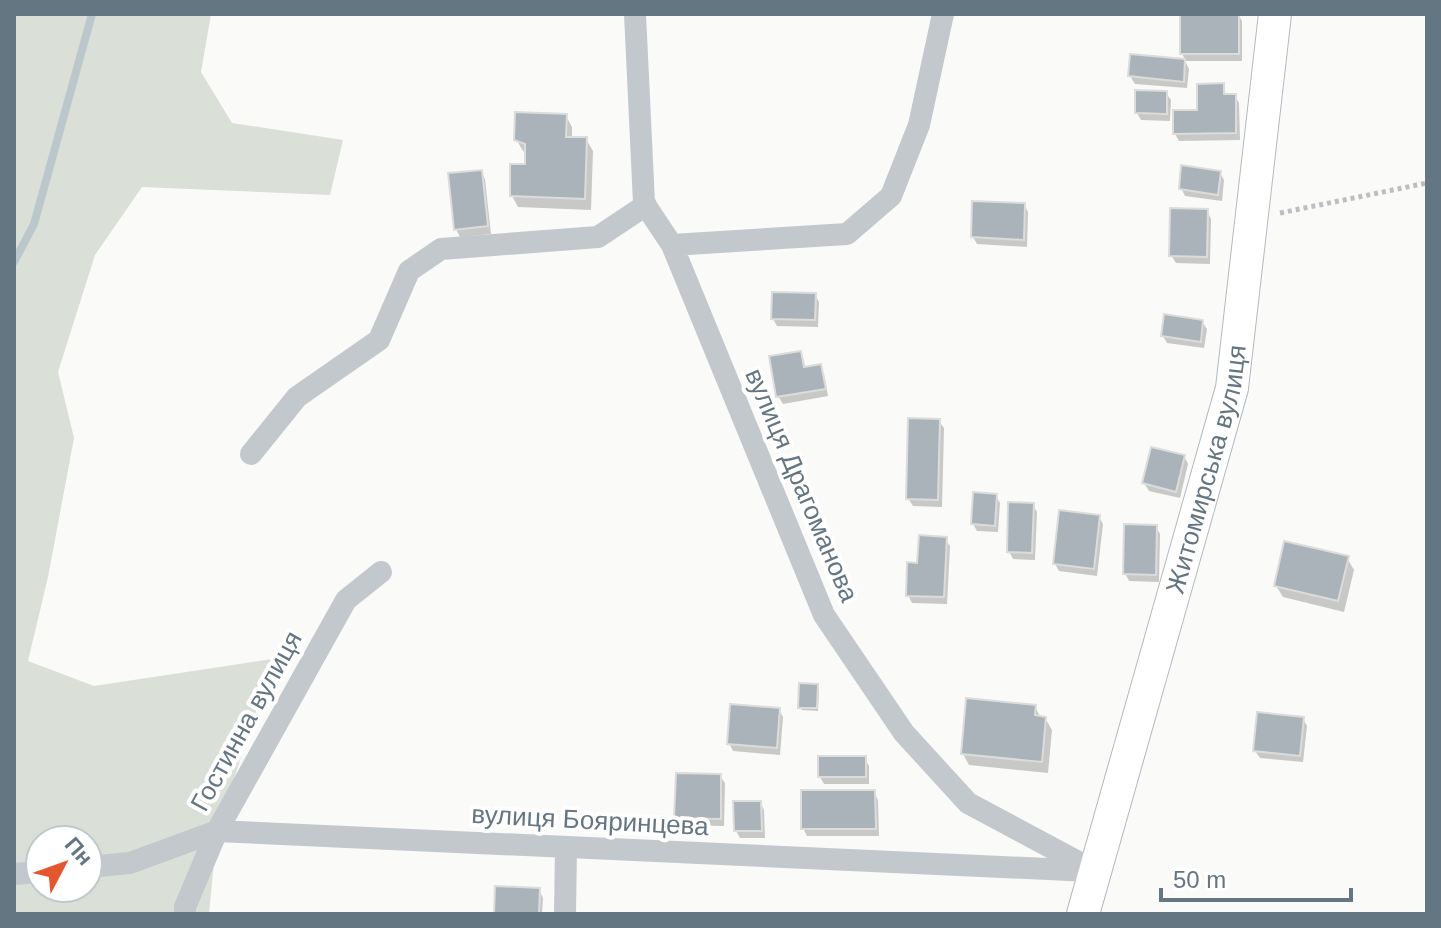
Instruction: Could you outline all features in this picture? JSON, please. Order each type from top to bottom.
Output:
[{"type":"main road","name":"Житомирська вулиця","points":[[1083,914],[1232,388],[1275,14]]},
{"type":"street","name":"вулиця Драгоманова","points":[[635,14],[644,203],[672,245],[824,615],[904,733],[968,803],[1095,871]]},
{"type":"street","points":[[672,245],[847,234],[891,196],[919,125],[943,14]]},
{"type":"street","points":[[251,454],[297,397],[379,340],[409,271],[441,249],[598,237],[646,205]]},
{"type":"street","name":"Гостинна вулиця","points":[[185,914],[185,907],[217,831],[346,600],[381,572]]},
{"type":"street","name":"вулиця Бояринцева","points":[[104,865],[130,863],[217,831],[1095,871]]},
{"type":"street","points":[[565,914],[566,847]]},
{"type":"path","points":[[1251,219],[1427,183]]},
{"type":"shaded area","points":[[14,14],[211,14],[201,72],[232,123],[343,140],[330,195],[142,187],[95,255],[58,372],[74,438],[48,577],[28,661],[94,686],[273,659],[217,831],[209,914],[14,914]]},
{"type":"building","points":[[1180,14],[1239,14],[1239,54],[1180,54]]},
{"type":"building","points":[[1130,54],[1185,59],[1184,82],[1128,76]]},
{"type":"building","points":[[1224,83],[1224,94],[1236,94],[1236,133],[1173,134],[1173,110],[1197,110],[1197,84]]},
{"type":"building","points":[[1135,90],[1167,91],[1167,114],[1135,113]]},
{"type":"building","points":[[515,112],[567,114],[566,137],[587,137],[585,199],[510,196],[510,164],[525,164],[525,144],[514,140]]},
{"type":"building","points":[[1181,165],[1221,171],[1218,195],[1179,189]]},
{"type":"building","points":[[482,170],[488,226],[454,230],[448,173]]},
{"type":"building","points":[[972,201],[1025,203],[1024,240],[971,237]]},
{"type":"building","points":[[1170,208],[1208,209],[1207,257],[1169,256]]},
{"type":"building","points":[[772,292],[816,293],[815,320],[771,319]]},
{"type":"building","points":[[1164,314],[1203,320],[1201,342],[1161,336]]},
{"type":"building","points":[[801,351],[804,367],[821,364],[826,389],[776,397],[769,356]]},
{"type":"building","points":[[908,418],[940,419],[938,500],[906,499]]},
{"type":"building","points":[[1151,447],[1185,455],[1176,492],[1142,483]]},
{"type":"building","points":[[973,492],[997,494],[995,526],[971,524]]},
{"type":"building","points":[[1008,502],[1034,503],[1032,553],[1007,552]]},
{"type":"building","points":[[1059,510],[1100,515],[1094,569],[1053,564]]},
{"type":"building","points":[[1124,524],[1157,525],[1156,575],[1123,574]]},
{"type":"building","points":[[919,535],[947,537],[944,597],[906,596],[907,562],[917,563]]},
{"type":"building","points":[[1284,541],[1349,556],[1338,601],[1274,586]]},
{"type":"building","points":[[799,683],[818,684],[817,708],[798,708]]},
{"type":"building","points":[[966,698],[1036,705],[1035,715],[1046,717],[1042,762],[961,754]]},
{"type":"building","points":[[730,704],[780,708],[777,748],[727,744]]},
{"type":"building","points":[[1257,712],[1304,717],[1300,756],[1253,751]]},
{"type":"building","points":[[818,756],[866,756],[866,777],[818,777]]},
{"type":"building","points":[[676,773],[721,774],[721,819],[674,818]]},
{"type":"building","points":[[801,790],[875,790],[876,829],[801,829]]},
{"type":"building","points":[[733,801],[761,801],[762,831],[734,831]]},
{"type":"building","points":[[495,886],[540,888],[539,914],[494,914]]},
{"type":"waterway","points":[[14,262],[34,224],[92,14]]}]
